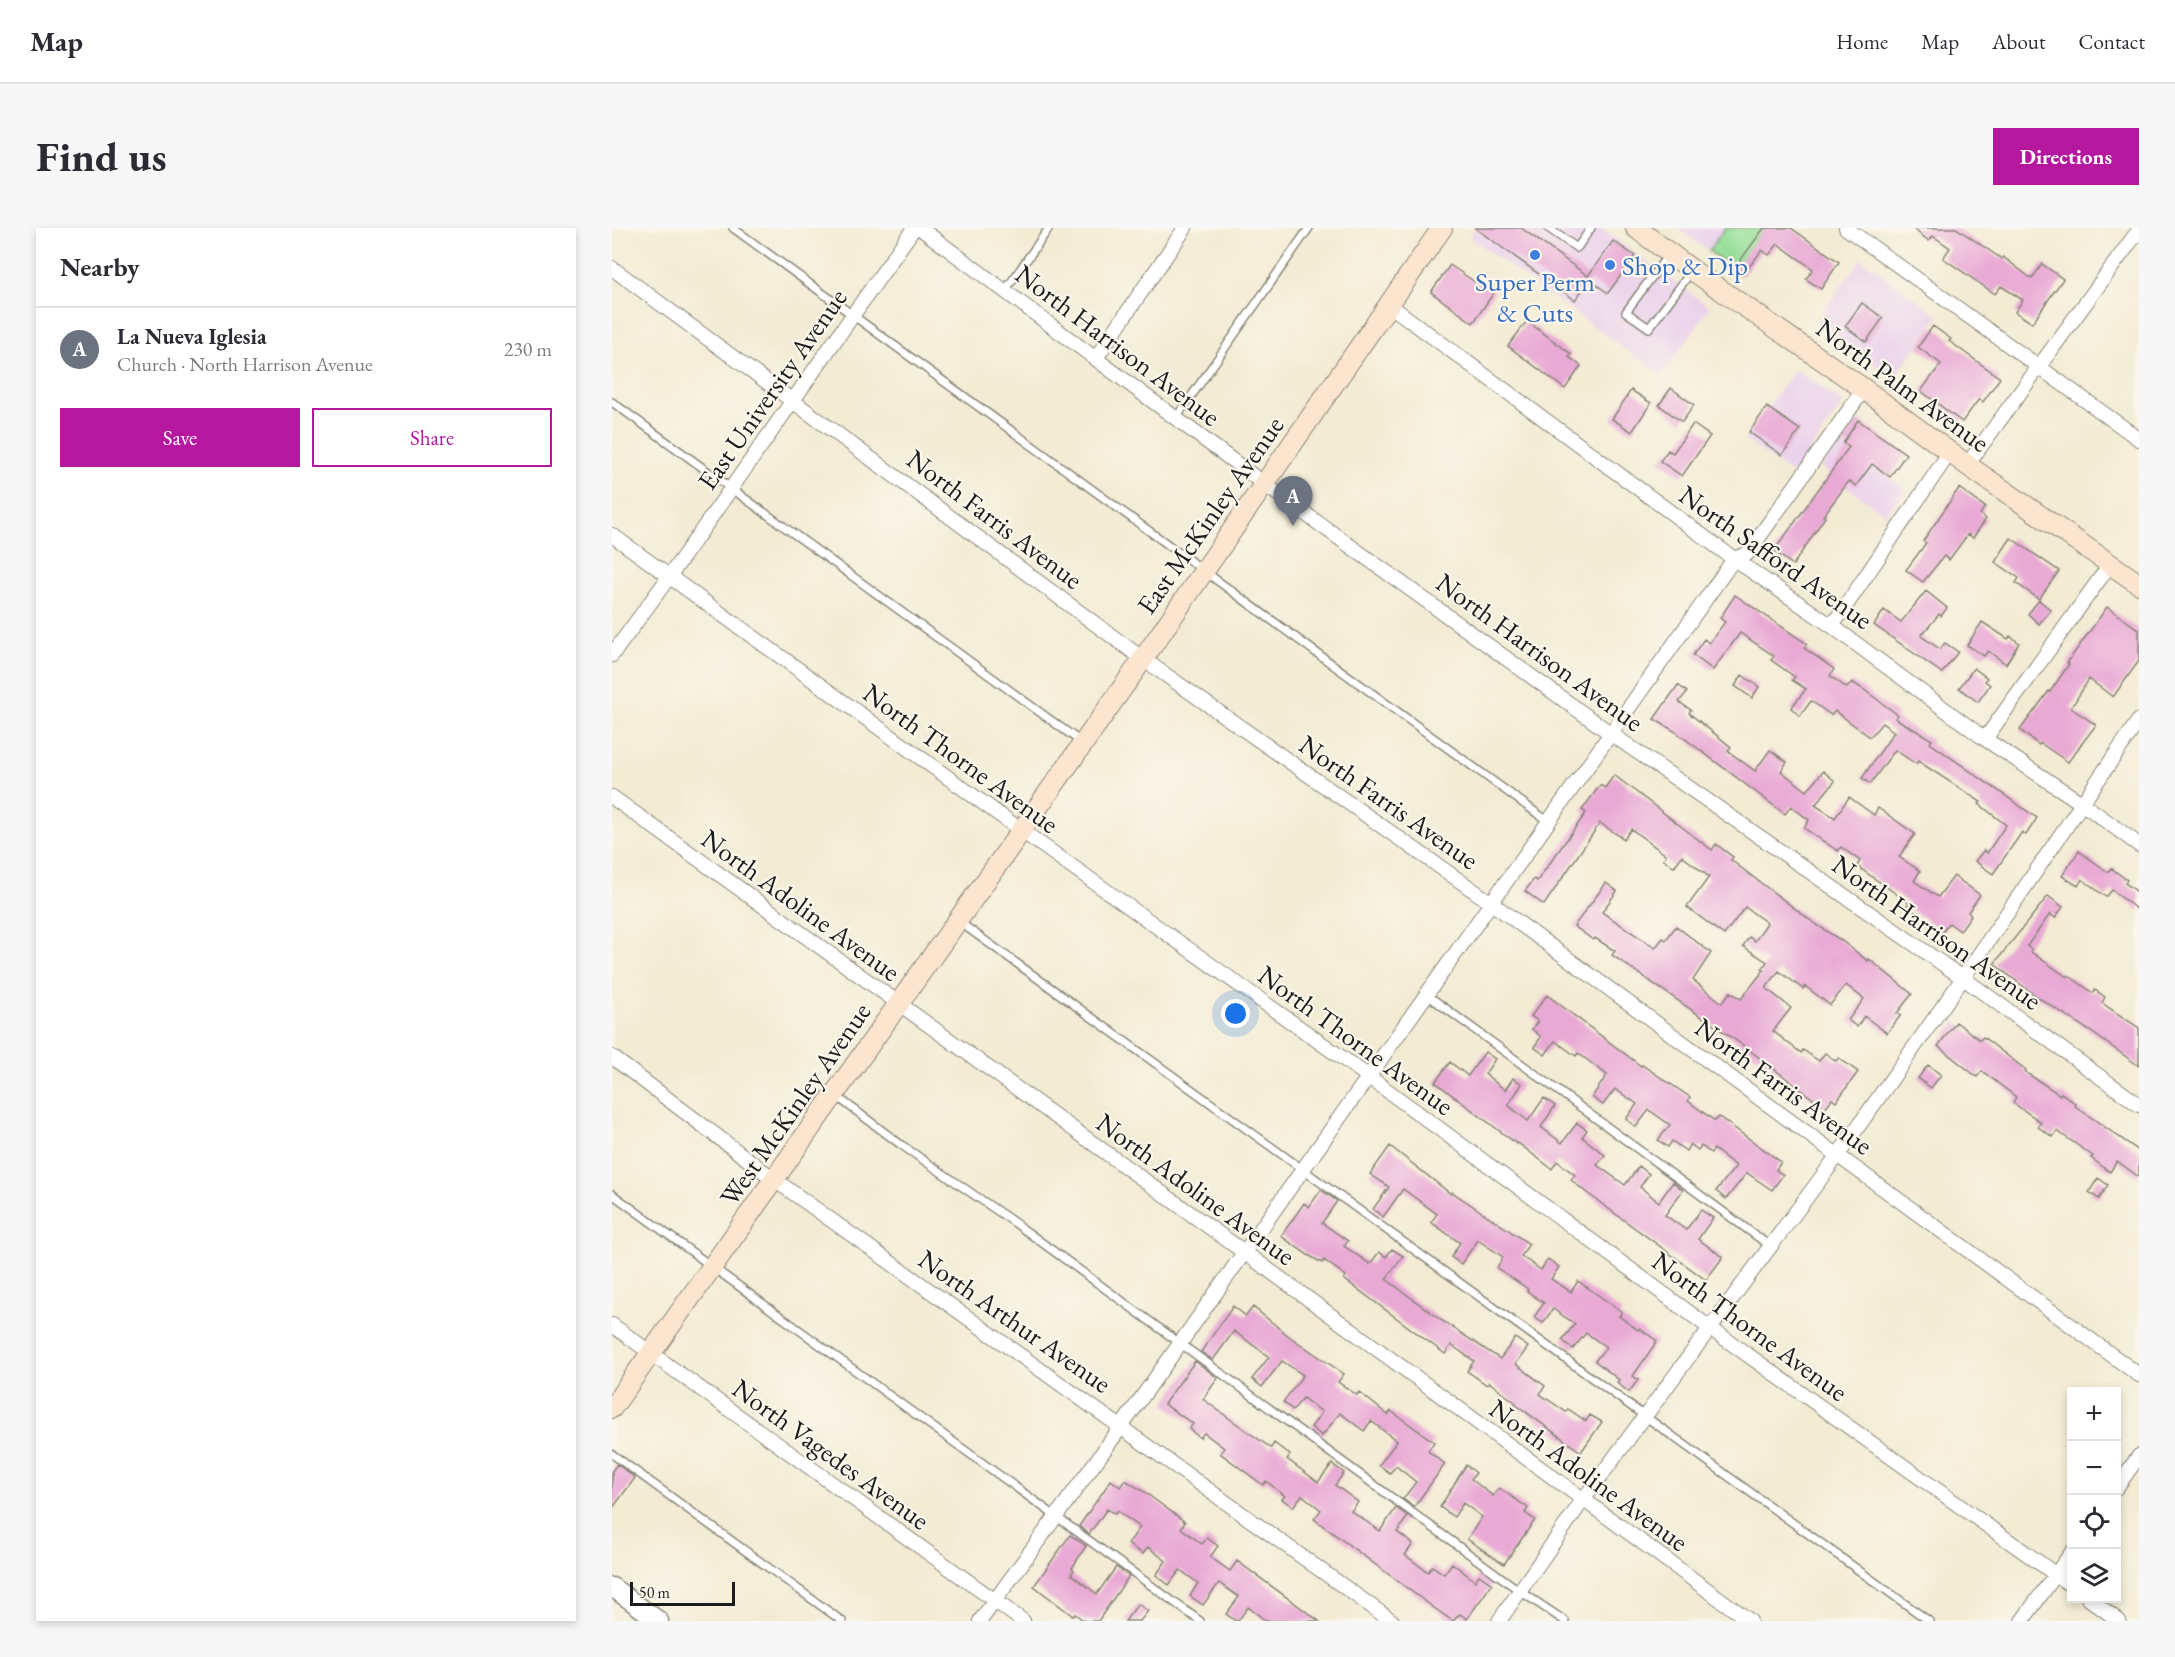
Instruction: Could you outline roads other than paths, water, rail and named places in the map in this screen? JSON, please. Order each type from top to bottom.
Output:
[{"type":"main road","name":"East McKinley Avenue","points":[[1022,831],[1442,228]]},
{"type":"main road","name":"North Palm Avenue","points":[[1636,228],[1967,465],[2139,584]]},
{"type":"main road","name":"West McKinley Avenue","points":[[612,1408],[1022,831]]},
{"type":"street","name":"East University Avenue","points":[[612,655],[914,228]]},
{"type":"street","name":"North Harrison Avenue","points":[[920,228],[1264,484],[1610,733],[1963,978],[2139,1105]]},
{"type":"street","points":[[1096,358],[1185,228]]},
{"type":"street","points":[[1846,228],[2139,439]]},
{"type":"street","points":[[1967,465],[2139,230]]},
{"type":"street","name":"North Farris Avenue","points":[[612,268],[793,399],[1143,659],[1490,902],[2139,1375]]},
{"type":"street","name":"North Safford Avenue","points":[[1388,304],[1734,559],[1832,626],[1985,739],[2083,804],[2139,845]]},
{"type":"street","points":[[980,1621],[1121,1427],[1734,559],[1747,554],[1864,390]]},
{"type":"street","points":[[1832,626],[1950,452]]},
{"type":"street","name":"North Thorne Avenue","points":[[612,535],[1022,831],[1369,1077],[1710,1328],[2067,1582]]},
{"type":"street","points":[[1985,739],[2111,563]]},
{"type":"street","points":[[1499,1621],[1582,1500],[1838,1155],[1963,978],[2139,720]]},
{"type":"street","name":"North Adoline Avenue","points":[[612,797],[1244,1252],[1750,1621]]},
{"type":"street","name":"North Arthur Avenue","points":[[612,1057],[775,1180],[1392,1621]]},
{"type":"street","name":"North Vagedes Avenue","points":[[612,1325],[1023,1621]]},
{"type":"street","points":[[2121,1481],[2139,1456]]},
{"type":"street","points":[[2022,1621],[2067,1558]]},
{"type":"street","points":[[612,1587],[659,1621]]},
{"type":"street","points":[[2094,1603],[2119,1621]]},
{"type":"lane","points":[[733,228],[1549,822]]},
{"type":"lane","points":[[1005,291],[1049,228]]},
{"type":"lane","points":[[1176,417],[1309,228]]},
{"type":"lane","points":[[1548,228],[1576,248],[1591,228]]},
{"type":"lane","points":[[1670,253],[1626,312],[1649,328],[1692,270]]},
{"type":"lane","points":[[612,402],[1083,744]]},
{"type":"lane","points":[[958,921],[1929,1621]]},
{"type":"lane","points":[[1426,994],[1770,1246]]},
{"type":"lane","points":[[835,1095],[900,1144],[1015,1222],[1520,1591],[1565,1621]]},
{"type":"lane","points":[[612,1194],[1200,1621]]},
{"type":"lane","points":[[612,1454],[842,1621]]},
{"type":"place","name":"Super Perm & Cuts","points":[[1535,255]]},
{"type":"place","name":"Shop & Dip","points":[[1610,265]]},
{"type":"place","name":"La Nueva Iglesia","points":[[1293,526]]}]
